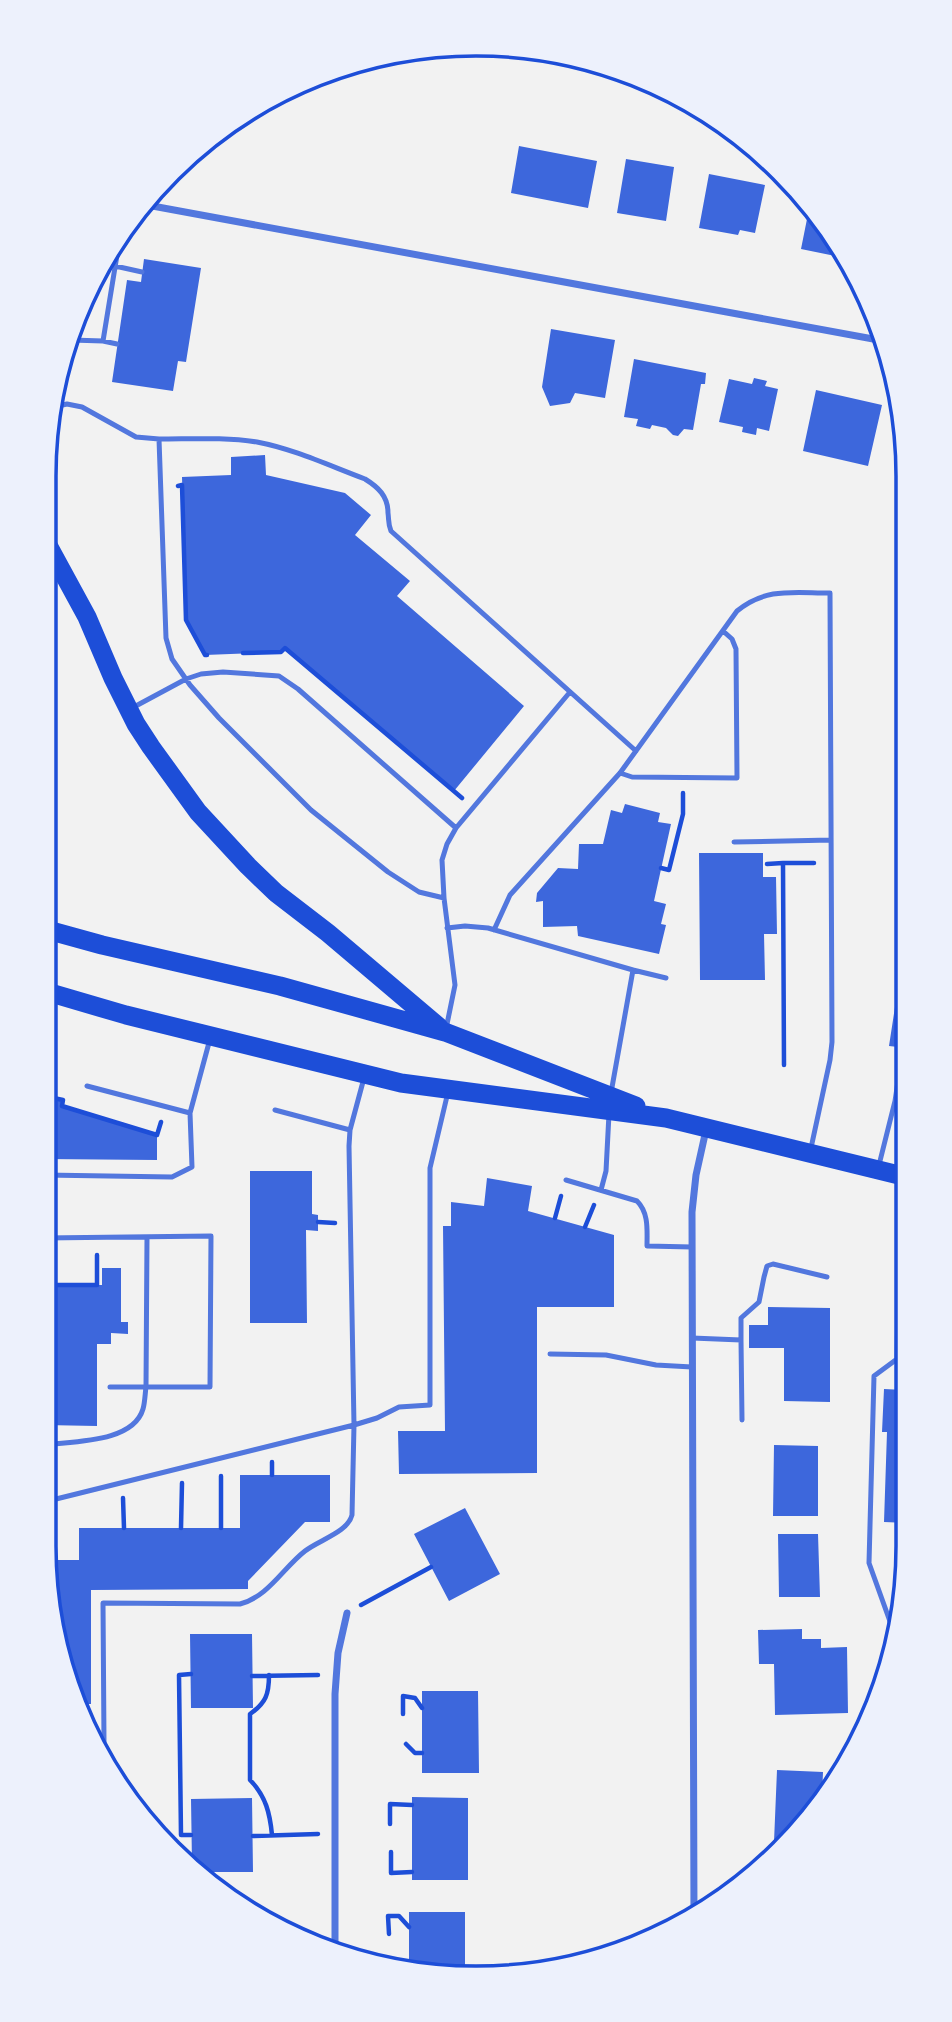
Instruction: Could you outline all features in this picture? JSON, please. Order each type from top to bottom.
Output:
[{"type":"highway","points":[[56,560],[87,617],[130,710],[151,747],[198,812],[276,893],[328,933],[445,1032]]},
{"type":"highway","points":[[56,932],[280,986],[445,1032],[610,1103],[896,1174]]},
{"type":"highway","points":[[56,995],[126,1015],[401,1083],[610,1103]]},
{"type":"street","points":[[155,205],[873,339]]},
{"type":"street","points":[[694,1905],[692,1247],[695,1175],[707,1128]]},
{"type":"street","points":[[335,1942],[336,1674],[341,1629],[346,1613]]},
{"type":"lane","points":[[103,341],[116,260]]},
{"type":"lane","points":[[115,266],[142,272]]},
{"type":"lane","points":[[78,340],[117,344]]},
{"type":"lane","points":[[62,405],[82,407],[136,437],[255,442],[279,447],[365,479],[376,486],[384,496],[391,531],[636,751]]},
{"type":"lane","points":[[159,439],[166,638],[172,659],[219,718],[311,810],[388,872],[419,892],[444,898]]},
{"type":"lane","points":[[494,930],[510,895],[620,773],[737,611],[761,596],[777,592],[830,593],[830,1060],[810,1154]]},
{"type":"lane","points":[[620,773],[632,776],[737,778],[736,649],[732,639],[723,631]]},
{"type":"lane","points":[[130,710],[186,679],[201,674],[223,671],[279,676],[457,828]]},
{"type":"lane","points":[[445,1032],[455,985],[444,898],[442,860],[447,844],[457,828],[570,692]]},
{"type":"lane","points":[[734,842],[831,841]]},
{"type":"lane","points":[[447,928],[477,927],[494,930],[666,978]]},
{"type":"lane","points":[[601,1190],[606,1171],[610,1103],[633,970]]},
{"type":"lane","points":[[56,1175],[172,1177],[192,1167],[191,1113],[211,1035]]},
{"type":"lane","points":[[104,1741],[103,1603],[240,1604],[258,1598],[288,1565],[350,1522],[354,1425],[350,1130],[365,1073]]},
{"type":"lane","points":[[87,1086],[191,1113]]},
{"type":"lane","points":[[56,1499],[354,1425],[399,1407],[430,1405],[429,1168],[449,1089]]},
{"type":"lane","points":[[878,1170],[896,1094]]},
{"type":"lane","points":[[275,1110],[350,1130]]},
{"type":"lane","points":[[566,1180],[637,1201],[643,1207],[647,1219],[647,1246],[692,1247]]},
{"type":"lane","points":[[56,1238],[211,1236],[209,1387],[110,1387]]},
{"type":"lane","points":[[56,1443],[113,1436],[124,1432],[134,1425],[143,1409],[146,1387],[147,1237]]},
{"type":"lane","points":[[741,1420],[741,1318],[759,1302],[768,1266],[773,1264],[827,1277]]},
{"type":"lane","points":[[692,1338],[741,1340]]},
{"type":"lane","points":[[550,1354],[606,1355],[656,1365],[692,1367]]},
{"type":"lane","points":[[889,1619],[869,1563],[874,1376],[896,1360]]},
{"type":"path","points":[[182,485],[186,620],[205,655],[218,654]]},
{"type":"path","points":[[230,654],[281,652],[285,648],[454,791]]},
{"type":"path","points":[[661,868],[669,870],[683,814]]},
{"type":"path","points":[[783,863],[784,1065]]},
{"type":"path","points":[[767,864],[831,863]]},
{"type":"path","points":[[776,906],[783,906]]},
{"type":"path","points":[[56,1099],[63,1100],[62,1106],[157,1135]]},
{"type":"path","points":[[56,1285],[97,1285],[97,1238]]},
{"type":"path","points":[[221,1458],[221,1528]]},
{"type":"path","points":[[181,1528],[182,1468]]},
{"type":"path","points":[[123,1482],[124,1528]]},
{"type":"path","points":[[346,1613],[431,1567]]},
{"type":"path","points":[[191,1674],[179,1675],[181,1835],[191,1835]]},
{"type":"path","points":[[252,1676],[336,1674]]},
{"type":"path","points":[[269,1675],[268,1697],[250,1714],[250,1780],[262,1794],[270,1815],[272,1835]]},
{"type":"path","points":[[403,1714],[403,1696],[415,1698],[422,1708]]},
{"type":"path","points":[[406,1744],[415,1753],[422,1753]]},
{"type":"path","points":[[390,1824],[390,1804],[412,1805]]},
{"type":"path","points":[[253,1836],[335,1834]]},
{"type":"path","points":[[391,1852],[391,1873],[412,1872]]},
{"type":"path","points":[[389,1934],[388,1916],[399,1916],[409,1927]]},
{"type":"building","points":[[519,146],[597,161],[588,208],[511,193]]},
{"type":"building","points":[[626,159],[674,167],[666,221],[617,213]]},
{"type":"building","points":[[709,174],[765,185],[755,233],[740,230],[738,235],[699,228]]},
{"type":"building","points":[[807,218],[833,256],[801,249]]},
{"type":"building","points":[[144,259],[201,268],[186,362],[178,361],[173,391],[112,382],[127,280],[141,282]]},
{"type":"building","points":[[551,329],[615,340],[605,398],[575,393],[570,403],[550,406],[542,387]]},
{"type":"building","points":[[634,359],[706,373],[705,384],[701,384],[693,430],[684,429],[678,436],[666,428],[636,426],[638,419],[624,417]]},
{"type":"building","points":[[754,378],[767,381],[765,386],[778,389],[769,431],[757,428],[756,435],[742,432],[743,427],[719,422],[729,379],[752,384]]},
{"type":"building","points":[[816,390],[882,405],[868,466],[803,451]]},
{"type":"building","points":[[265,455],[266,475],[345,493],[371,515],[355,535],[410,581],[397,596],[524,706],[454,791],[285,648],[281,652],[205,655],[186,620],[182,477],[231,475],[231,457]]},
{"type":"building","points":[[625,804],[660,813],[658,822],[671,824],[654,901],[666,904],[661,924],[666,925],[659,954],[578,936],[577,926],[543,927],[543,901],[536,902],[537,893],[558,868],[578,869],[579,844],[603,844],[611,810],[622,813]]},
{"type":"building","points":[[699,853],[763,853],[763,877],[776,877],[777,934],[764,934],[765,980],[700,980]]},
{"type":"building","points":[[896,1000],[896,1047],[889,1046]]},
{"type":"building","points":[[56,1099],[63,1100],[62,1106],[157,1135],[157,1160],[56,1159]]},
{"type":"building","points":[[250,1171],[312,1171],[312,1214],[318,1215],[318,1231],[306,1230],[307,1323],[250,1323]]},
{"type":"building","points":[[487,1178],[532,1186],[528,1211],[614,1235],[614,1307],[537,1307],[537,1473],[399,1474],[398,1431],[445,1431],[443,1226],[451,1226],[451,1202],[484,1206]]},
{"type":"building","points":[[102,1268],[121,1268],[121,1322],[128,1322],[128,1334],[111,1333],[111,1344],[97,1344],[97,1426],[56,1425],[56,1285],[102,1285]]},
{"type":"building","points":[[768,1307],[830,1308],[830,1402],[784,1401],[784,1348],[749,1348],[749,1325],[768,1325]]},
{"type":"building","points":[[884,1389],[896,1390],[896,1522],[884,1522],[887,1432],[882,1432]]},
{"type":"building","points":[[774,1445],[818,1446],[818,1516],[773,1516]]},
{"type":"building","points":[[240,1475],[330,1475],[330,1522],[305,1522],[248,1581],[248,1589],[91,1590],[91,1704],[87,1704],[70,1655],[57,1573],[57,1560],[79,1560],[79,1528],[240,1528]]},
{"type":"building","points":[[465,1508],[500,1574],[449,1601],[414,1534]]},
{"type":"building","points":[[778,1534],[818,1534],[820,1597],[779,1597]]},
{"type":"building","points":[[802,1629],[802,1639],[821,1639],[821,1648],[847,1647],[848,1713],[775,1715],[774,1664],[759,1664],[758,1630]]},
{"type":"building","points":[[190,1634],[252,1634],[253,1708],[191,1708]]},
{"type":"building","points":[[422,1691],[478,1691],[479,1773],[422,1773]]},
{"type":"building","points":[[777,1770],[823,1772],[823,1782],[809,1802],[774,1842]]},
{"type":"building","points":[[412,1797],[468,1798],[468,1880],[412,1880]]},
{"type":"building","points":[[252,1798],[253,1872],[211,1872],[192,1855],[191,1799]]},
{"type":"building","points":[[409,1912],[465,1912],[465,1966],[409,1960]]}]
